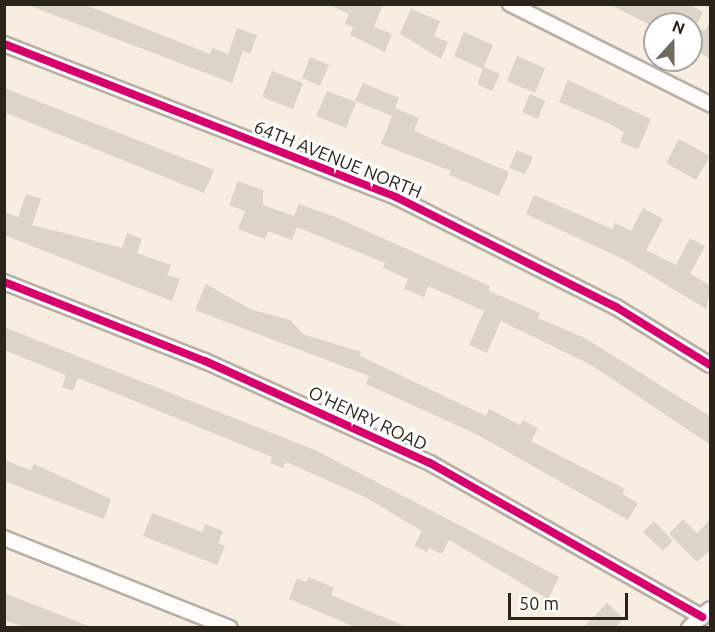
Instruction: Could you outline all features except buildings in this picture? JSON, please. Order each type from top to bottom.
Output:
[{"type":"street","points":[[510,4],[711,104]]},
{"type":"street","name":"64TH AVENUE NORTH","points":[[4,44],[396,197],[606,302],[711,365]]},
{"type":"street","name":"O'HENRY ROAD","points":[[4,282],[205,361],[430,463],[706,613]]},
{"type":"street","points":[[4,538],[230,627]]},
{"type":"street","points":[[689,627],[706,613]]},
{"type":"cycle path","points":[[4,44],[396,197],[616,307],[710,365]]},
{"type":"cycle path","points":[[4,282],[205,361],[430,463],[702,617]]}]
